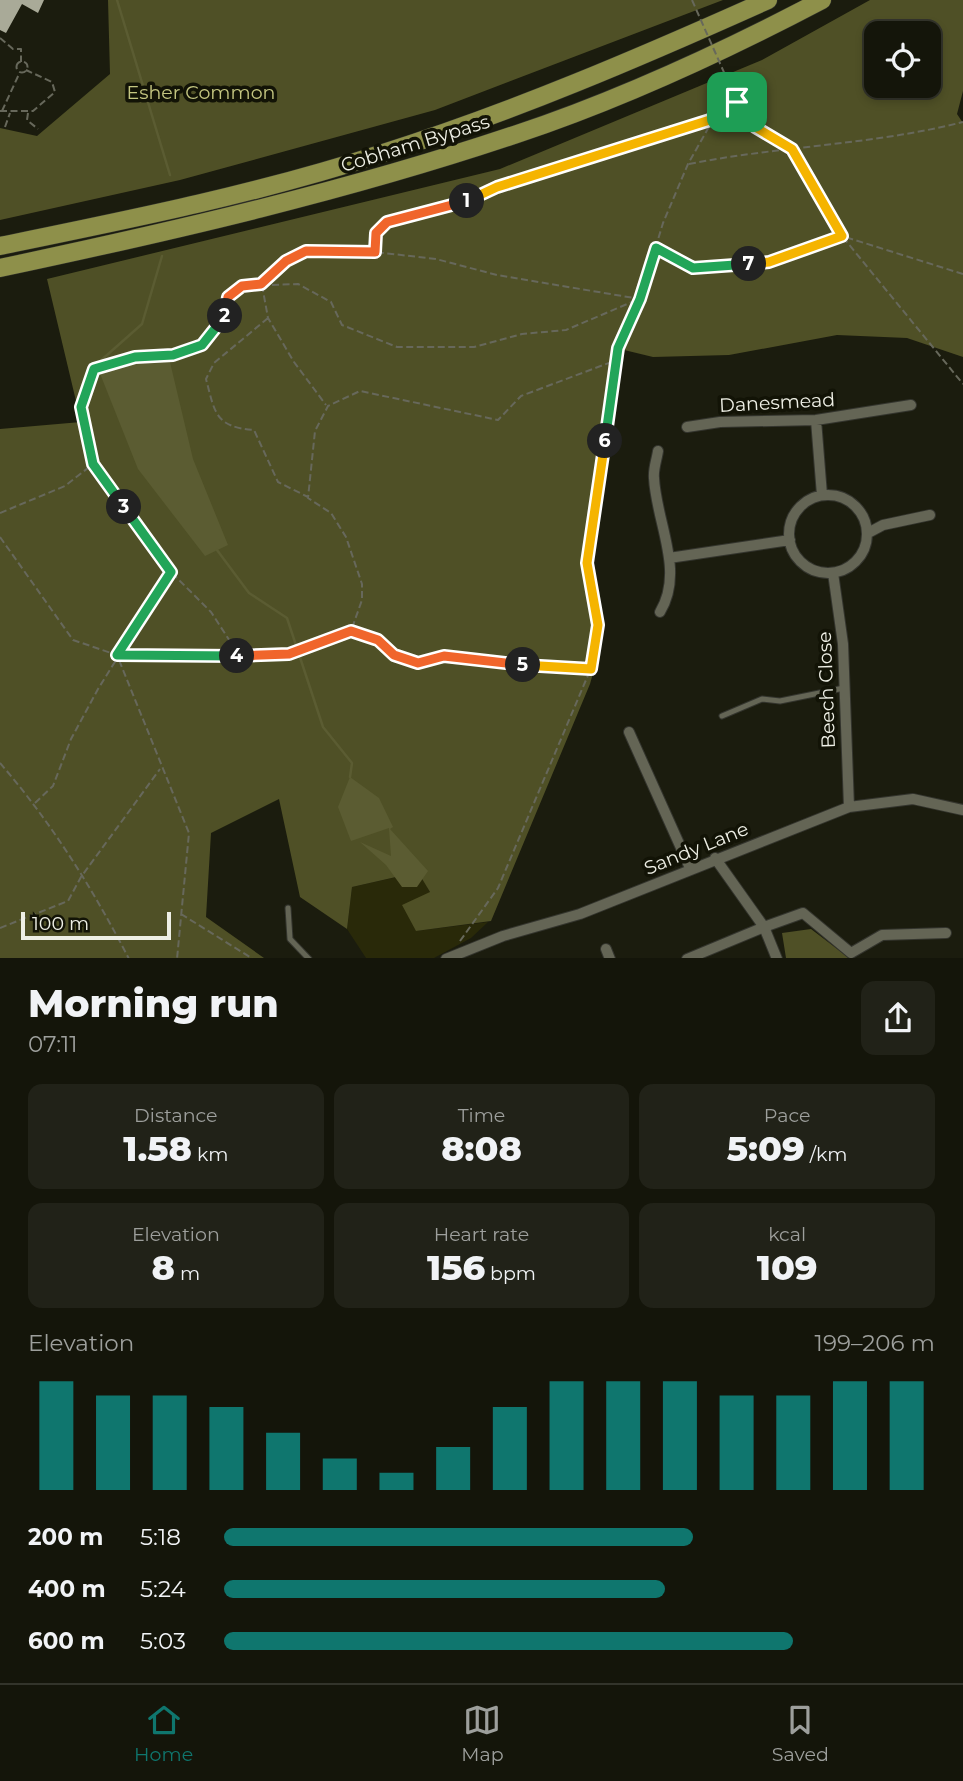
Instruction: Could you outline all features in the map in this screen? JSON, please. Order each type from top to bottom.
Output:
[{"type":"highway","name":"Cobham Bypass","points":[[0,246],[248,190],[380,155],[594,78],[768,0]]},
{"type":"highway","name":"Cobham Bypass","points":[[0,268],[286,203],[519,134],[647,83],[822,0]]},
{"type":"street","name":"Danesmead","points":[[687,427],[720,422],[816,420],[911,405]]},
{"type":"street","points":[[816,420],[822,495]]},
{"type":"street","points":[[658,451],[653,476],[669,558],[669,597],[660,612]]},
{"type":"street","points":[[822,495],[849,500],[863,516],[868,533],[862,554],[848,568],[834,573],[820,573],[799,561],[792,550],[788,530],[794,512],[808,500],[822,495]]},
{"type":"street","points":[[868,533],[883,525],[930,515]]},
{"type":"street","points":[[669,558],[790,540]]},
{"type":"street","name":"Beech Close","points":[[834,573],[841,614],[849,807]]},
{"type":"street","points":[[629,732],[690,868]]},
{"type":"street","name":"Sandy Lane","points":[[448,957],[503,936],[580,914],[715,858],[849,807],[913,799],[963,810]]},
{"type":"street","points":[[715,858],[764,927],[777,958]]},
{"type":"street","points":[[687,958],[803,913],[851,953],[883,935],[946,933]]},
{"type":"lane","points":[[722,716],[762,699],[780,701],[844,688]]},
{"type":"lane","points":[[288,908],[290,939],[309,958]]},
{"type":"path","points":[[692,0],[734,94],[755,127],[792,149],[842,236],[963,384]]},
{"type":"path","points":[[0,38],[13,49],[21,49],[21,62]]},
{"type":"path","points":[[21,62],[26,63],[26,70]]},
{"type":"path","points":[[20,72],[16,66],[21,62]]},
{"type":"path","points":[[26,70],[52,82],[55,92],[47,102],[28,112],[1,111],[20,72],[26,70]]},
{"type":"path","points":[[448,957],[498,888],[591,669],[598,625],[587,563],[618,348],[640,299],[688,164],[713,119],[734,94]]},
{"type":"path","points":[[5,127],[11,112]]},
{"type":"path","points":[[28,112],[27,120],[38,129]]},
{"type":"path","points":[[375,252],[376,233],[387,222],[455,206],[497,187],[713,119]]},
{"type":"path","points":[[688,164],[741,153],[920,133],[963,122]]},
{"type":"path","points":[[656,248],[693,268],[724,267],[769,262],[842,236],[963,274]]},
{"type":"path","points":[[261,284],[286,261],[306,251],[375,252],[436,259],[497,275],[640,299]]},
{"type":"path","points":[[261,284],[268,318],[293,362],[328,406]]},
{"type":"path","points":[[239,656],[211,612],[171,572],[93,464],[81,407],[94,369],[135,357],[173,355],[202,345],[225,316],[228,297],[242,286],[298,284],[331,302],[342,325],[397,347],[474,347],[522,334],[566,330],[640,299]]},
{"type":"path","points":[[268,318],[214,363],[206,379],[216,416],[233,429],[254,430],[278,482],[331,513],[346,537],[362,584],[362,600],[351,631]]},
{"type":"path","points":[[308,498],[315,431],[328,406],[360,391],[498,420],[522,396],[616,360]]},
{"type":"path","points":[[0,513],[65,486],[93,464]]},
{"type":"path","points":[[0,537],[73,640],[117,655],[289,654],[351,631],[378,640],[394,655],[418,663],[444,656],[508,665],[591,669]]},
{"type":"path","points":[[35,803],[53,786],[71,739],[117,655],[171,572]]},
{"type":"path","points":[[117,655],[189,833],[177,958]]},
{"type":"path","points":[[0,763],[35,803],[81,877],[96,896],[129,958]]},
{"type":"path","points":[[0,928],[68,901],[81,877],[161,768]]},
{"type":"path","points":[[180,914],[253,958]]},
{"type":"shaded area","points":[[169,358],[193,459],[228,545],[205,556],[138,469],[99,371],[135,361]]},
{"type":"shaded area","points":[[350,777],[379,798],[393,827],[390,829],[428,871],[417,887],[402,887],[386,865],[360,842],[391,856],[389,828],[351,841],[338,807]]},
{"type":"shaded area","points":[[419,872],[430,892],[416,931],[488,922],[471,938],[434,958],[366,958],[347,929],[352,887]]},
{"type":"green space","name":"Esher Common","points":[[108,0],[723,0],[435,110],[180,180],[0,220],[0,128],[37,136],[110,74]]},
{"type":"green space","points":[[870,0],[963,0],[963,91],[957,114],[963,123],[963,357],[907,338],[837,335],[729,355],[653,357],[620,349],[590,573],[601,619],[600,648],[590,684],[491,921],[416,931],[402,905],[430,892],[418,872],[352,887],[347,929],[300,897],[279,799],[211,833],[206,917],[264,958],[0,958],[0,429],[81,422],[47,279],[500,169],[762,60]]},
{"type":"green space","points":[[811,929],[849,958],[786,958],[782,933]]},
{"type":"building","points":[[0,0],[44,0],[38,13],[22,4],[6,33],[0,30]]},
{"type":"waterway","points":[[117,0],[170,175]]},
{"type":"waterway","points":[[98,363],[142,324],[162,256]]},
{"type":"waterway","points":[[217,550],[249,593],[287,618],[323,727],[352,763],[350,777]]},
{"type":"route","points":[[734,94],[737,102],[755,127],[792,149],[842,236],[769,262],[724,267],[693,268],[656,248],[640,299],[618,348],[599,495],[587,563],[598,625],[598,642],[591,669],[543,664],[508,665],[444,656],[418,663],[394,655],[378,640],[351,631],[289,654],[117,655],[171,572],[93,464],[81,407],[87,382],[94,369],[135,357],[173,355],[202,345],[225,316],[228,297],[242,286],[261,284],[286,261],[306,251],[375,252],[376,233],[387,222],[455,206],[497,187],[713,119],[734,94]]}]
